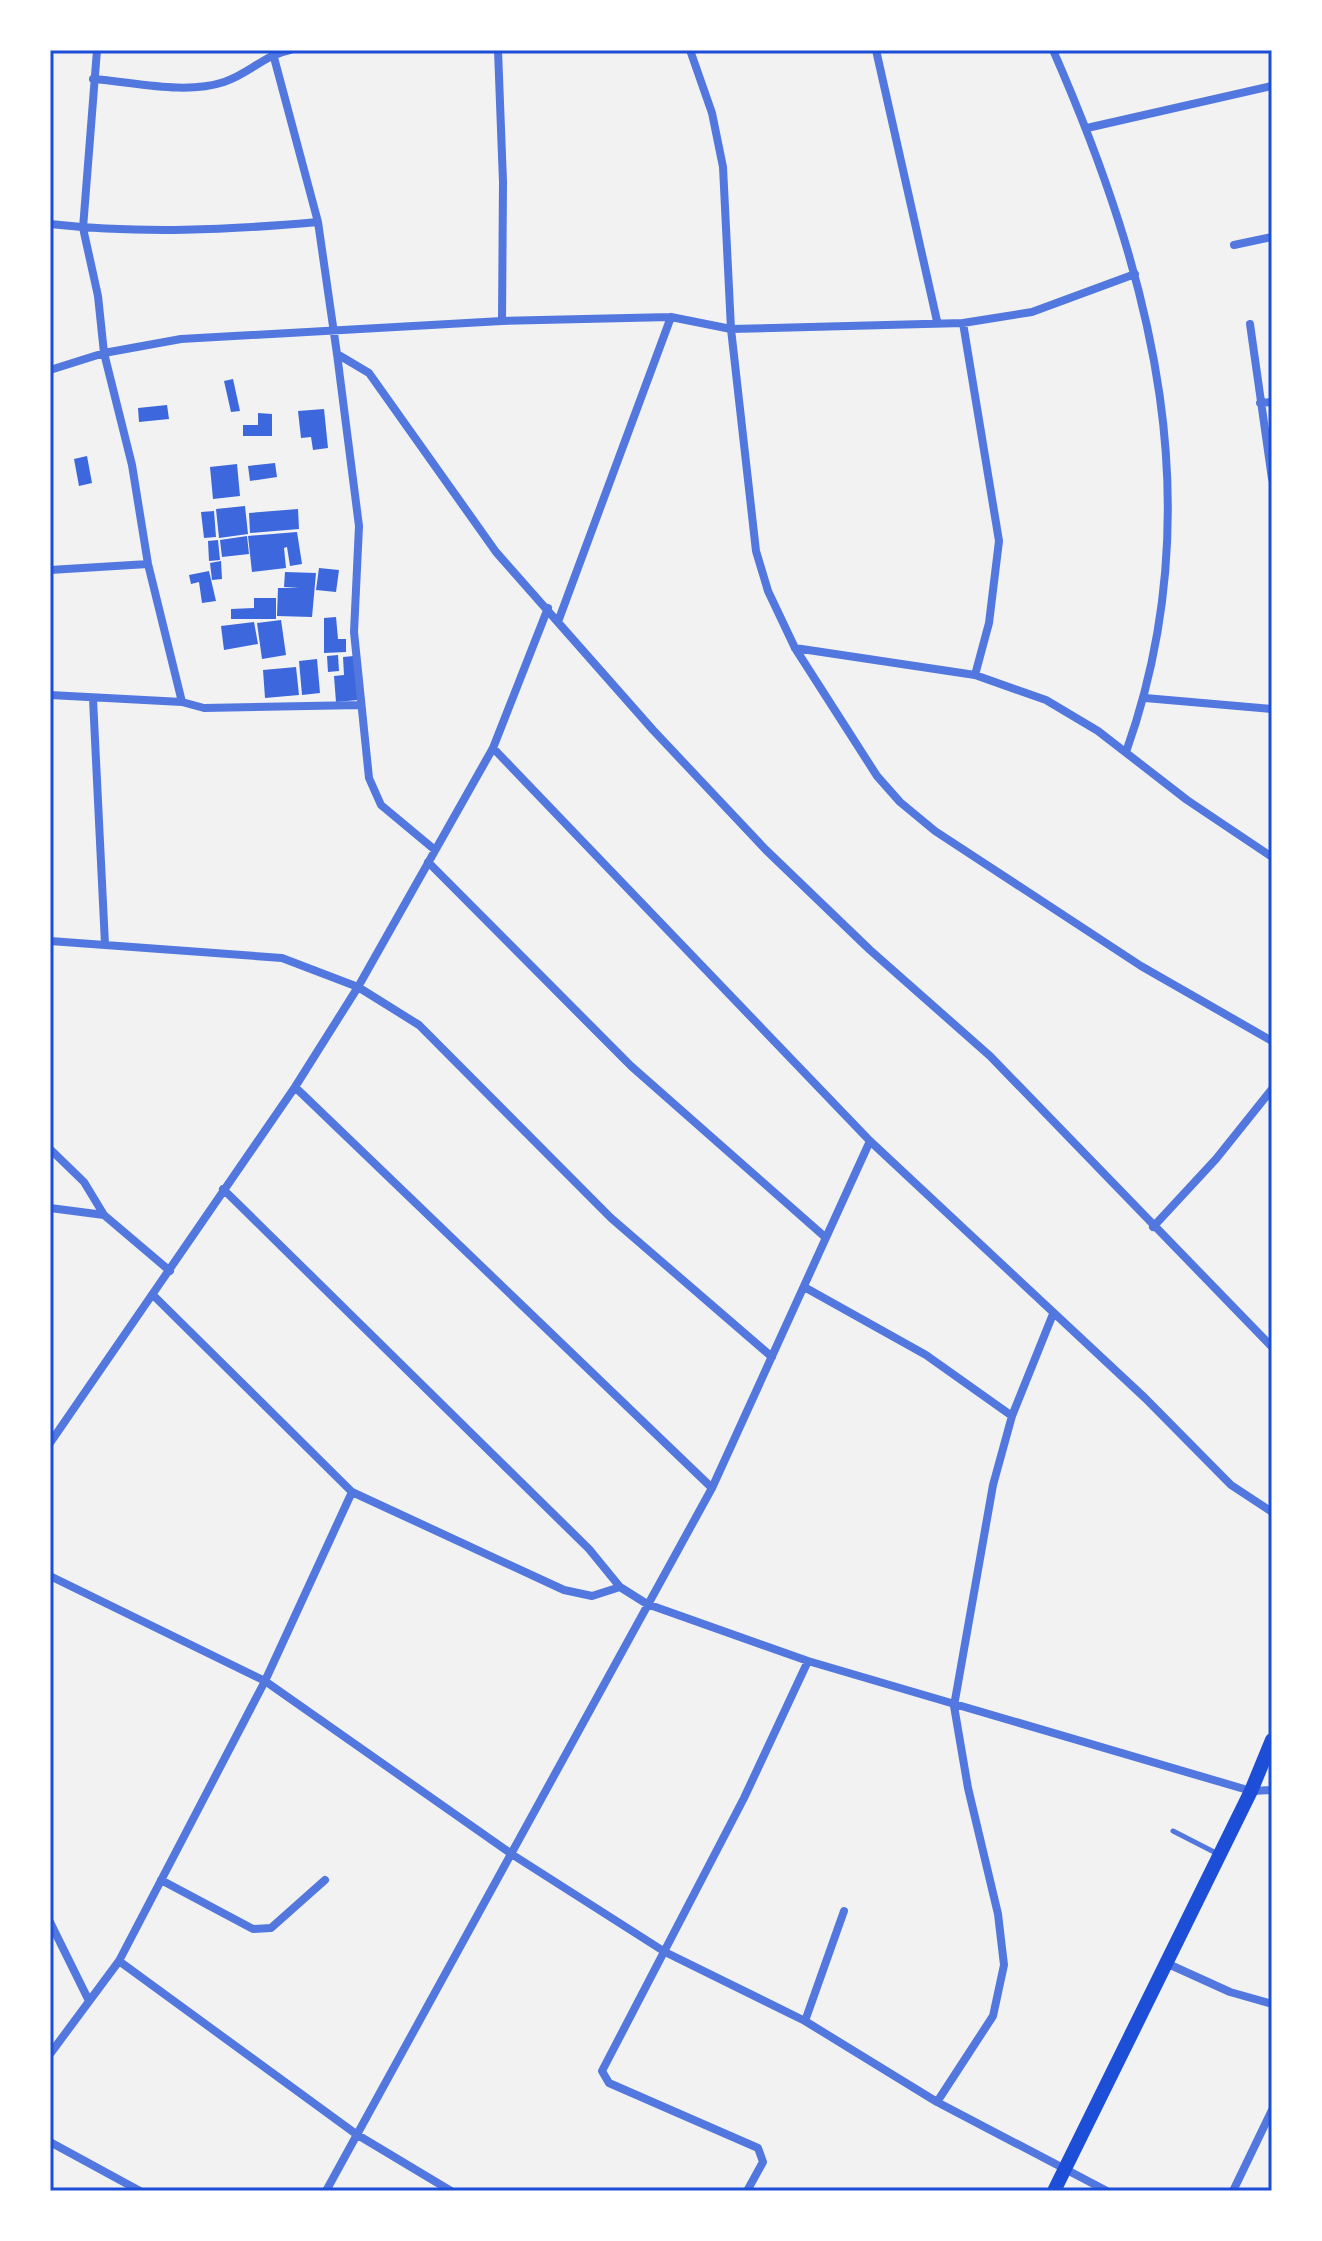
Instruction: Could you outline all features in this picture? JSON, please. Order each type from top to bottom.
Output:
[{"type":"main road","points":[[1054,2191],[1251,1791],[1272,1740]]},
{"type":"street","points":[[97,50],[83,228],[98,296],[104,353],[132,465],[148,564],[182,702]]},
{"type":"street","points":[[93,79],[203,86],[236,77],[272,52],[290,50]]},
{"type":"street","points":[[498,50],[503,182],[502,321]]},
{"type":"street","points":[[690,50],[712,113],[723,167],[731,329],[756,551],[768,591],[795,648],[877,776],[900,802],[935,831],[1141,966],[1272,1041]]},
{"type":"street","points":[[876,50],[937,321]]},
{"type":"street","points":[[1053,50],[1087,128],[1135,274],[1153,343],[1168,475],[1167,570],[1145,698],[1126,752]]},
{"type":"street","points":[[272,52],[318,222],[337,354],[359,526],[354,632],[373,793],[395,819],[435,850]]},
{"type":"street","points":[[1087,128],[1272,86]]},
{"type":"street","points":[[50,224],[83,228],[205,231],[318,222]]},
{"type":"street","points":[[1234,245],[1272,237]]},
{"type":"street","points":[[50,370],[104,353],[181,339],[502,321],[671,317],[731,329],[937,321],[963,323],[1032,312],[1135,274]]},
{"type":"street","points":[[559,619],[671,317]]},
{"type":"street","points":[[963,323],[999,541],[989,623],[975,675]]},
{"type":"street","points":[[1250,324],[1272,479]]},
{"type":"street","points":[[337,354],[369,373],[483,535],[653,730],[766,850],[870,950],[990,1056],[1272,1347]]},
{"type":"street","points":[[1260,403],[1272,402]]},
{"type":"street","points":[[50,570],[148,564]]},
{"type":"street","points":[[50,1443],[295,1087],[358,987],[493,748],[548,608]]},
{"type":"street","points":[[795,648],[975,675],[1046,700],[1126,752],[1187,800],[1272,857]]},
{"type":"street","points":[[50,695],[182,702],[204,708],[361,705]]},
{"type":"street","points":[[1145,698],[1272,709]]},
{"type":"street","points":[[93,699],[105,944]]},
{"type":"street","points":[[493,748],[870,1141],[1145,1398],[1231,1485],[1272,1512]]},
{"type":"street","points":[[428,862],[631,1066],[825,1237]]},
{"type":"street","points":[[50,941],[282,958],[358,987],[429,1033],[611,1218],[772,1357]]},
{"type":"street","points":[[295,1087],[712,1488]]},
{"type":"street","points":[[1153,1227],[1216,1159],[1272,1089]]},
{"type":"street","points":[[326,2191],[712,1488],[806,1288],[825,1237],[870,1141]]},
{"type":"street","points":[[50,1149],[84,1182],[104,1215],[170,1271]]},
{"type":"street","points":[[223,1189],[589,1549],[620,1587],[647,1604],[808,1661],[954,1706],[1251,1791],[1272,1790]]},
{"type":"street","points":[[50,1208],[104,1215]]},
{"type":"street","points":[[806,1288],[926,1355],[1012,1416]]},
{"type":"street","points":[[153,1295],[352,1492],[578,1596],[592,1596],[620,1587]]},
{"type":"street","points":[[937,2102],[993,2016],[1004,1965],[998,1914],[968,1788],[954,1706],[993,1485],[1012,1416],[1053,1314]]},
{"type":"street","points":[[50,2054],[119,1961],[265,1681],[352,1492]]},
{"type":"street","points":[[50,1576],[265,1681],[513,1855],[665,1952],[805,2021],[937,2102],[1107,2191]]},
{"type":"street","points":[[747,2191],[763,2162],[763,2154],[758,2148],[603,2077],[604,2066],[744,1798],[808,1661]]},
{"type":"street","points":[[161,1880],[253,1929],[271,1928],[325,1880]]},
{"type":"street","points":[[805,2021],[844,1911]]},
{"type":"street","points":[[50,1922],[89,2001]]},
{"type":"street","points":[[119,1961],[356,2134],[451,2191]]},
{"type":"street","points":[[1166,1963],[1230,1992],[1272,2004]]},
{"type":"street","points":[[1233,2191],[1272,2110]]},
{"type":"street","points":[[50,2142],[140,2191]]},
{"type":"lane","points":[[1173,1831],[1219,1854]]},
{"type":"building","points":[[233,379],[240,411],[231,412],[224,381]]},
{"type":"building","points":[[167,405],[169,419],[139,422],[138,408]]},
{"type":"building","points":[[324,409],[328,448],[313,450],[311,437],[301,438],[298,411]]},
{"type":"building","points":[[258,413],[272,414],[272,436],[243,436],[243,425],[258,425]]},
{"type":"building","points":[[87,456],[92,483],[79,486],[74,459]]},
{"type":"building","points":[[275,463],[277,477],[250,481],[248,466]]},
{"type":"building","points":[[237,464],[240,496],[213,499],[210,467]]},
{"type":"building","points":[[245,506],[248,534],[219,538],[216,509]]},
{"type":"building","points":[[298,509],[299,529],[250,533],[249,513]]},
{"type":"building","points":[[214,511],[216,537],[204,538],[201,512]]},
{"type":"building","points":[[297,532],[302,564],[290,566],[287,547],[284,548],[286,568],[252,572],[248,536]]},
{"type":"building","points":[[247,536],[249,554],[222,557],[220,540]]},
{"type":"building","points":[[218,540],[220,560],[209,561],[208,541]]},
{"type":"building","points":[[221,561],[222,579],[212,580],[210,563]]},
{"type":"building","points":[[319,568],[339,570],[336,592],[316,590]]},
{"type":"building","points":[[209,571],[216,601],[202,603],[199,582],[191,584],[189,575]]},
{"type":"building","points":[[285,572],[316,573],[312,617],[277,616],[278,588],[299,588],[284,587]]},
{"type":"building","points":[[254,598],[276,598],[276,619],[231,619],[231,609],[254,608]]},
{"type":"building","points":[[336,617],[338,639],[346,639],[346,652],[324,653],[324,618]]},
{"type":"building","points":[[281,620],[286,655],[262,659],[257,623]]},
{"type":"building","points":[[254,622],[258,644],[224,650],[221,626]]},
{"type":"building","points":[[338,655],[339,671],[328,672],[327,656]]},
{"type":"building","points":[[354,656],[358,700],[336,702],[334,676],[344,675],[343,657]]},
{"type":"building","points":[[317,659],[320,693],[302,695],[299,661]]},
{"type":"building","points":[[296,667],[299,695],[265,698],[263,670]]}]
